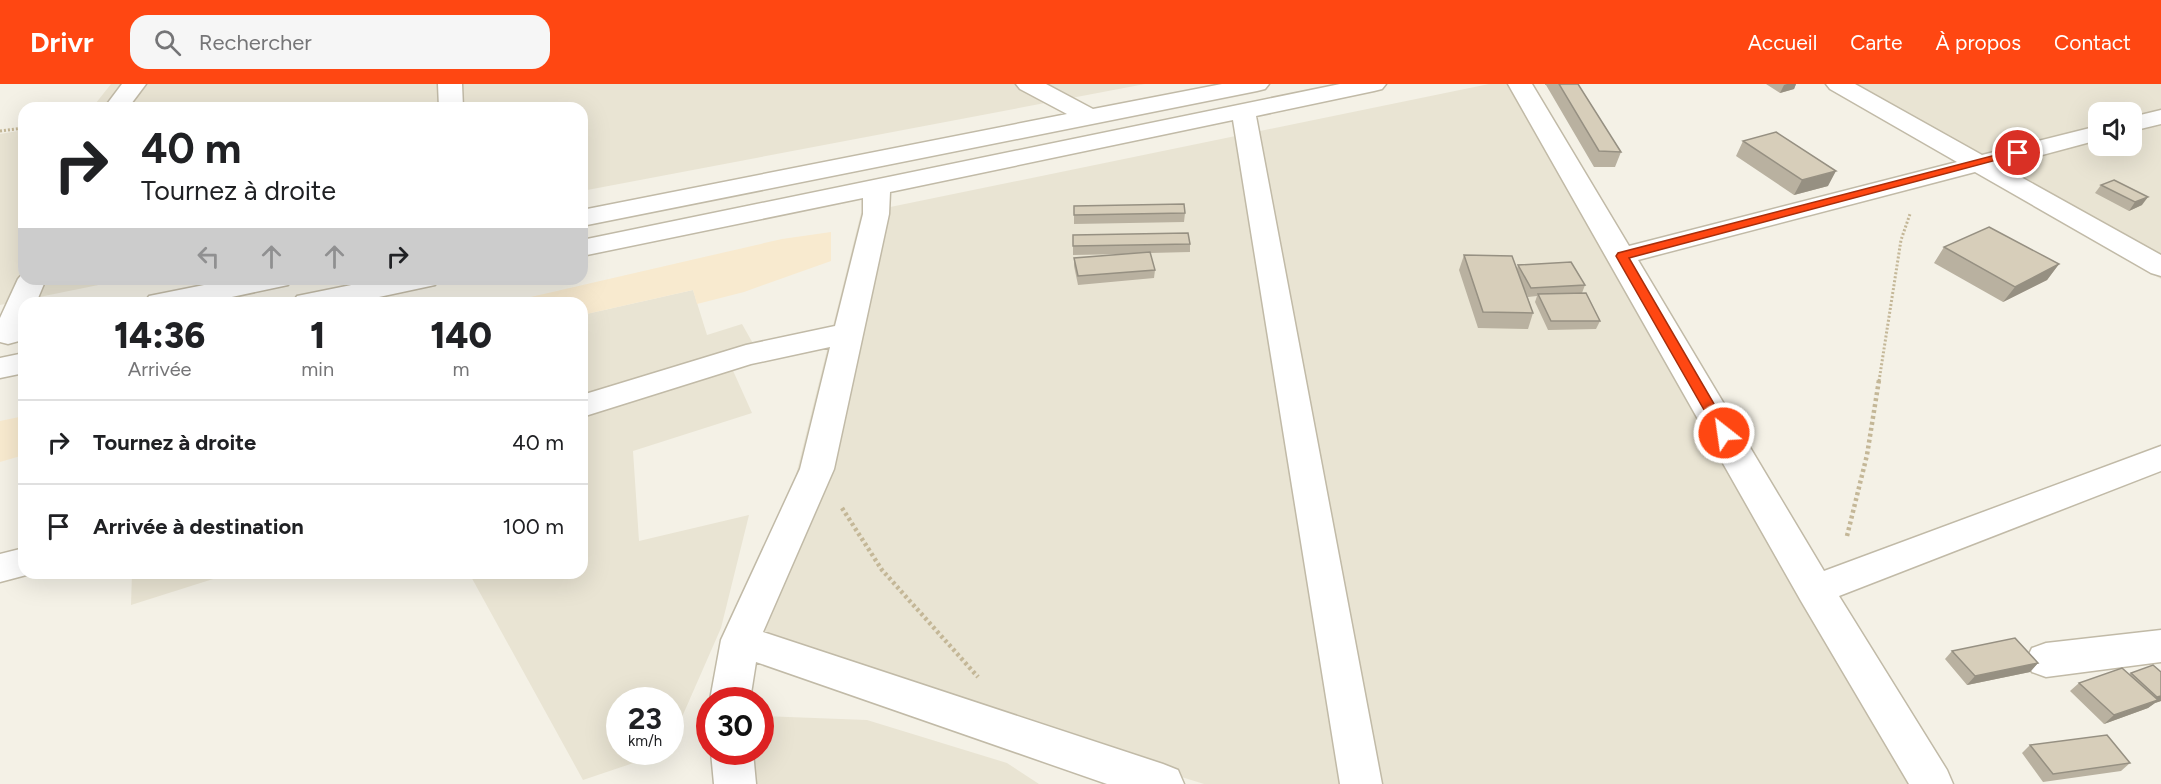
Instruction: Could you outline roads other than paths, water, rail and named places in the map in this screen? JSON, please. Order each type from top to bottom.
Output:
[{"type":"street","points":[[120,102],[134,84]]},
{"type":"street","points":[[450,84],[451,102]]},
{"type":"street","points":[[1028,84],[1090,117]]},
{"type":"street","points":[[588,217],[1090,117],[1374,84]]},
{"type":"street","points":[[1520,84],[1622,256],[1825,585],[1932,784]]},
{"type":"street","points":[[1838,84],[2161,267]]},
{"type":"street","points":[[588,247],[877,189],[1250,97]]},
{"type":"street","points":[[1250,97],[1361,784]]},
{"type":"street","points":[[2142,122],[2161,117]]},
{"type":"street","points":[[1622,256],[2088,136]]},
{"type":"street","points":[[732,687],[740,640],[817,469],[876,214],[877,189]]},
{"type":"street","points":[[189,297],[248,285]]},
{"type":"street","points":[[336,297],[396,285]]},
{"type":"street","points":[[11,334],[18,316]]},
{"type":"street","points":[[588,404],[740,356],[795,342],[848,334]]},
{"type":"street","points":[[0,368],[18,364]]},
{"type":"street","points":[[1825,585],[2161,458]]},
{"type":"street","points":[[0,568],[18,564]]},
{"type":"street","points":[[740,640],[1163,784]]},
{"type":"street","points":[[2046,660],[2161,646]]},
{"type":"street","points":[[733,765],[735,784]]}]
